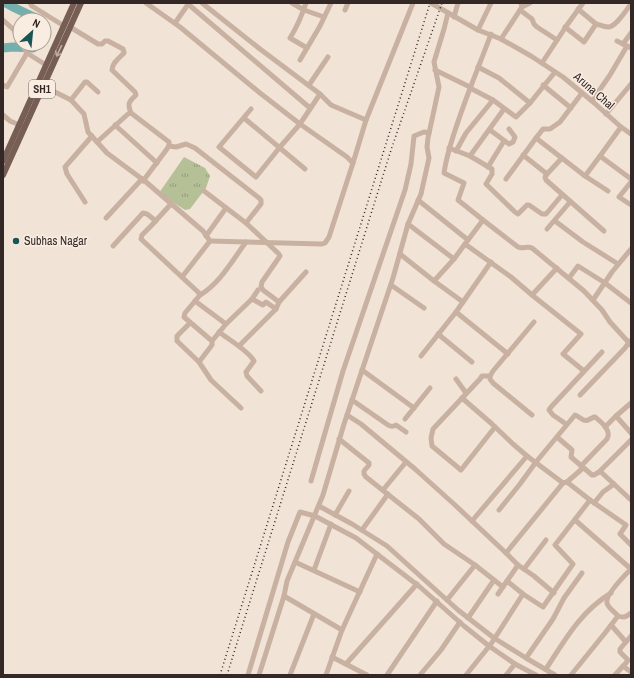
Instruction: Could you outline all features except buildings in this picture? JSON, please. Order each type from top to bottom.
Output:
[{"type":"main road","name":"SH1","points":[[3,161],[43,86],[67,26],[74,3]]},
{"type":"main road","name":"SH1","points":[[3,175],[46,64],[81,3]]},
{"type":"street","points":[[30,3],[32,6],[98,44],[108,41],[123,49],[124,53],[115,62],[112,70],[135,92],[136,95],[128,106],[131,113],[169,142],[169,146]]},
{"type":"street","points":[[146,3],[175,23],[300,124],[347,157],[353,163]]},
{"type":"street","points":[[202,3],[260,49],[309,85],[331,105],[366,120]]},
{"type":"street","points":[[292,3],[304,10],[324,18]]},
{"type":"street","points":[[306,3],[300,21],[290,38],[307,48]]},
{"type":"street","points":[[300,60],[331,3]]},
{"type":"street","points":[[345,10],[348,3]]},
{"type":"street","points":[[43,86],[71,100],[84,114],[88,132],[107,153],[143,180],[203,231],[210,241],[320,245],[325,243],[329,237],[366,120],[413,3]]},
{"type":"street","name":"Aruna Chal","points":[[431,3],[478,30],[491,34],[518,48],[542,63],[563,77],[631,134]]},
{"type":"street","points":[[454,17],[458,3]]},
{"type":"street","points":[[478,30],[491,3]]},
{"type":"street","points":[[501,39],[521,7],[530,3]]},
{"type":"street","points":[[542,63],[565,27],[583,3]]},
{"type":"street","points":[[175,23],[189,4],[310,108]]},
{"type":"street","points":[[578,10],[596,24],[610,27],[615,24],[631,4]]},
{"type":"street","points":[[521,7],[537,27],[557,40]]},
{"type":"street","points":[[259,675],[284,596],[287,581],[323,495],[339,439],[391,285],[408,224],[421,194],[429,158],[427,148],[429,133],[439,87],[434,62],[448,13]]},
{"type":"street","points":[[3,20],[12,28]]},
{"type":"street","points":[[565,27],[584,42],[596,24]]},
{"type":"street","points":[[592,101],[610,75],[627,46],[631,33]]},
{"type":"street","points":[[491,34],[449,148],[444,173],[464,184],[458,200],[518,247],[532,248],[569,278],[593,300],[610,322],[630,343],[580,395]]},
{"type":"street","points":[[617,41],[627,46]]},
{"type":"street","points":[[3,85],[7,87],[27,53],[46,64]]},
{"type":"street","points":[[309,85],[328,57]]},
{"type":"street","points":[[478,67],[499,78],[530,103]]},
{"type":"street","points":[[435,70],[493,100],[516,117],[530,103],[555,72]]},
{"type":"street","points":[[71,100],[85,82],[87,82],[98,92]]},
{"type":"street","points":[[606,114],[631,84]]},
{"type":"street","points":[[543,85],[571,108]]},
{"type":"street","points":[[506,179],[543,129],[550,129],[560,122],[582,93]]},
{"type":"street","points":[[251,109],[219,147],[256,177],[300,124],[320,94]]},
{"type":"street","points":[[456,151],[466,133],[493,100]]},
{"type":"street","points":[[470,156],[504,109]]},
{"type":"street","points":[[97,142],[115,125],[131,113]]},
{"type":"street","points":[[4,118],[22,126]]},
{"type":"street","points":[[244,118],[305,169]]},
{"type":"street","points":[[115,125],[156,163]]},
{"type":"street","points":[[585,176],[621,127]]},
{"type":"street","points":[[490,130],[504,141],[511,144],[516,137],[509,129]]},
{"type":"street","points":[[311,481],[343,371],[404,190],[411,164],[414,136],[424,132],[429,133]]},
{"type":"street","points":[[85,202],[69,178],[65,167],[92,136]]},
{"type":"street","points":[[536,138],[585,176],[608,191]]},
{"type":"street","points":[[488,167],[504,141]]},
{"type":"street","points":[[169,146],[176,147],[186,144],[194,148],[259,198],[261,200],[261,204],[246,223]]},
{"type":"street","points":[[106,218],[143,180],[169,146]]},
{"type":"street","points":[[449,148],[470,156],[492,169],[492,174],[486,184],[518,214],[527,205],[542,214],[546,214],[562,195]]},
{"type":"street","points":[[523,155],[547,174]]},
{"type":"street","points":[[600,156],[631,180],[619,197],[631,204]]},
{"type":"street","points":[[562,158],[547,174],[545,177],[546,180],[604,231]]},
{"type":"street","points":[[204,191],[246,223],[279,254],[280,256],[262,282],[261,287],[279,302]]},
{"type":"street","points":[[418,200],[490,262],[511,277],[581,334],[563,354],[584,371]]},
{"type":"street","points":[[547,228],[555,221],[570,202]]},
{"type":"street","points":[[171,204],[142,235],[141,239],[200,295]]},
{"type":"street","points":[[206,236],[226,208]]},
{"type":"street","points":[[113,246],[143,213],[147,214],[156,221]]},
{"type":"street","points":[[434,281],[454,259],[483,220]]},
{"type":"street","points":[[555,221],[583,242],[618,264]]},
{"type":"street","points":[[408,224],[454,259]]},
{"type":"street","points":[[182,277],[210,241]]},
{"type":"street","points":[[212,342],[184,317],[185,313],[200,295],[218,281],[246,242]]},
{"type":"street","points":[[593,300],[618,264],[629,257],[631,249]]},
{"type":"street","points":[[400,254],[463,302]]},
{"type":"street","points":[[421,356],[456,312],[490,262]]},
{"type":"street","points":[[569,278],[578,266],[605,283],[631,303]]},
{"type":"street","points":[[532,295],[556,268]]},
{"type":"street","points":[[239,346],[276,309],[279,302],[306,272]]},
{"type":"street","points":[[391,285],[424,308]]},
{"type":"street","points":[[199,362],[212,345],[212,342],[219,332],[252,299],[258,290]]},
{"type":"street","points":[[252,299],[263,305],[266,302],[276,309]]},
{"type":"street","points":[[196,301],[226,324]]},
{"type":"street","points":[[456,312],[508,354]]},
{"type":"street","points":[[190,322],[178,334],[176,338],[177,341],[199,362],[211,380],[242,408]]},
{"type":"street","points":[[490,376],[534,322]]},
{"type":"street","points":[[219,332],[252,357],[254,360],[246,372],[261,391]]},
{"type":"street","points":[[438,334],[472,362]]},
{"type":"street","points":[[566,424],[554,415],[550,410],[551,407],[602,352]]},
{"type":"street","points":[[362,370],[414,408]]},
{"type":"street","points":[[490,376],[482,376],[433,429],[431,438],[432,446],[461,470],[495,427]]},
{"type":"street","points":[[490,376],[493,383],[532,415]]},
{"type":"street","points":[[456,379],[466,393]]},
{"type":"street","points":[[405,419],[430,388]]},
{"type":"street","points":[[462,398],[527,456],[626,525],[620,534],[631,545]]},
{"type":"street","points":[[352,400],[391,427],[396,425],[406,432]]},
{"type":"street","points":[[605,426],[631,403]]},
{"type":"street","points":[[499,510],[566,424],[575,415],[585,421],[595,417],[605,426],[609,433],[607,439],[582,467],[565,483],[506,552]]},
{"type":"street","points":[[347,416],[361,424],[432,483],[518,565],[554,593]]},
{"type":"street","points":[[616,416],[631,434]]},
{"type":"street","points":[[557,437],[572,450],[571,457],[592,475],[599,472],[631,440]]},
{"type":"street","points":[[339,439],[369,463],[364,474],[419,519],[444,544],[475,565],[503,587]]},
{"type":"street","points":[[472,521],[527,456]]},
{"type":"street","points":[[383,490],[406,462]]},
{"type":"street","points":[[599,472],[631,500]]},
{"type":"street","points":[[507,581],[543,607],[574,564],[555,545],[592,502],[614,484]]},
{"type":"street","points":[[626,495],[631,490]]},
{"type":"street","points":[[335,515],[349,491]]},
{"type":"street","points":[[362,530],[388,494]]},
{"type":"street","points":[[319,506],[388,546],[446,600],[468,618],[515,664],[536,675]]},
{"type":"street","points":[[248,675],[288,542],[300,512],[315,516],[356,538],[437,600],[460,622],[492,642],[526,658],[556,675]]},
{"type":"street","points":[[546,669],[588,610],[610,593],[631,569],[575,520]]},
{"type":"street","points":[[314,570],[331,524]]},
{"type":"street","points":[[524,569],[546,540]]},
{"type":"street","points":[[326,675],[342,630],[377,554]]},
{"type":"street","points":[[296,562],[360,592]]},
{"type":"street","points":[[446,600],[475,565]]},
{"type":"street","points":[[498,594],[518,565]]},
{"type":"street","points":[[526,658],[553,619],[564,598],[582,573]]},
{"type":"street","points":[[468,618],[494,580]]},
{"type":"street","points":[[346,664],[417,584]]},
{"type":"street","points":[[610,593],[607,602],[608,605],[618,616],[622,617],[631,613]]},
{"type":"street","points":[[466,675],[492,642],[523,594]]},
{"type":"street","points":[[284,596],[342,630]]},
{"type":"street","points":[[387,675],[437,600]]},
{"type":"street","points":[[290,675],[314,614]]},
{"type":"street","points":[[571,675],[618,616]]},
{"type":"street","points":[[420,675],[441,650],[460,622]]},
{"type":"street","points":[[611,626],[626,642]]},
{"type":"street","points":[[615,675],[628,660],[619,651],[631,636]]},
{"type":"street","points":[[332,657],[367,675]]},
{"type":"street","points":[[506,675],[515,664]]},
{"type":"street","points":[[623,666],[631,672]]},
{"type":"green space","points":[[184,157],[205,168],[210,176],[206,188],[190,209],[185,210],[159,193]]},
{"type":"waterway","points":[[6,3],[23,12]]},
{"type":"waterway","points":[[3,48],[12,47]]},
{"type":"railway","points":[[220,675],[430,3]]},
{"type":"railway","points":[[227,675],[391,150],[442,3]]},
{"type":"place","name":"Subhas Nagar","points":[[16,241]]}]
